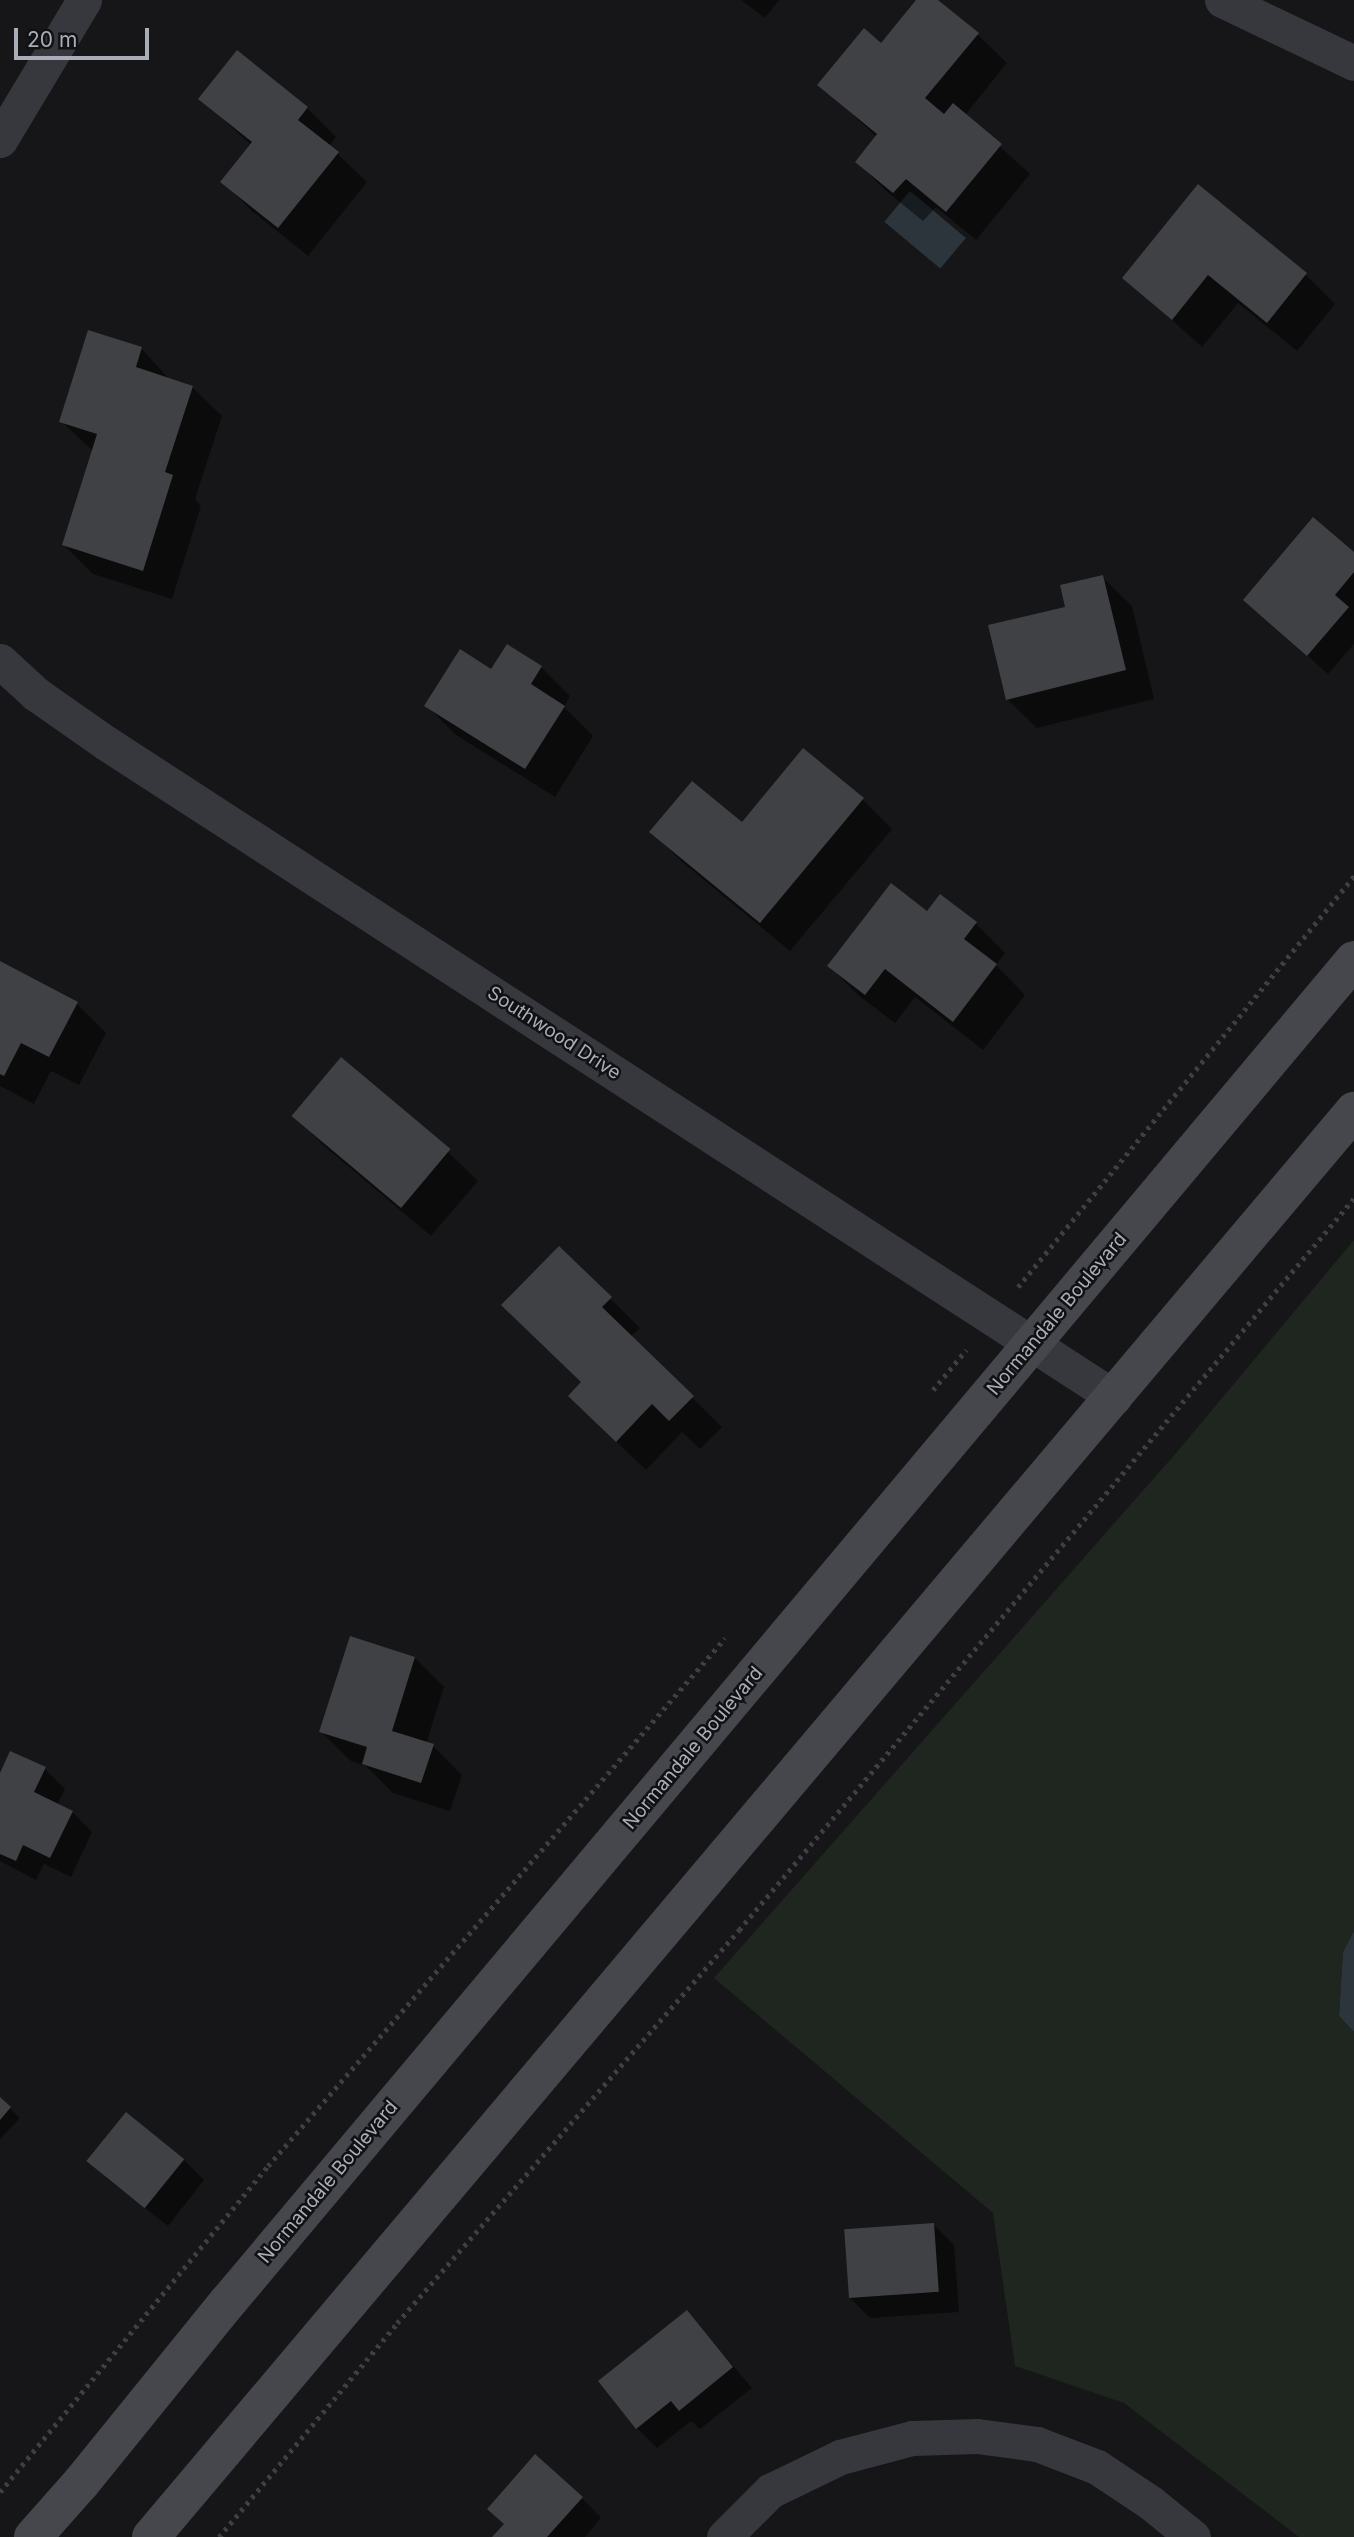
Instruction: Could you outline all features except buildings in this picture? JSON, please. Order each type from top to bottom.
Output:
[{"type":"main road","name":"Normandale Boulevard","points":[[33,2537],[81,2483],[227,2303],[1354,960]]},
{"type":"main road","points":[[151,2537],[1354,1111]]},
{"type":"street","points":[[0,140],[84,0]]},
{"type":"street","points":[[1222,0],[1354,63]]},
{"type":"street","name":"Southwood Drive","points":[[0,661],[36,694],[117,751],[1114,1397]]},
{"type":"street","points":[[724,2537],[770,2491],[840,2456],[912,2438],[976,2436],[1037,2444],[1097,2467],[1151,2503],[1193,2537]]},
{"type":"path","points":[[932,1391],[1354,876]]},
{"type":"path","points":[[219,2537],[415,2302],[739,1930],[1354,1198]]},
{"type":"path","points":[[0,2492],[268,2166],[730,1632]]},
{"type":"shaded area","points":[[910,191],[966,238],[940,269],[884,222]]},
{"type":"shaded area","points":[[1354,1240],[1354,1931],[1343,1952],[1339,2016],[1354,2032],[1354,2537],[1299,2537],[1124,2403],[1015,2366],[993,2213],[714,1978],[1177,1452]]},
{"type":"shaded area","points":[[1354,1931],[1354,2032],[1339,2016],[1343,1952]]}]
